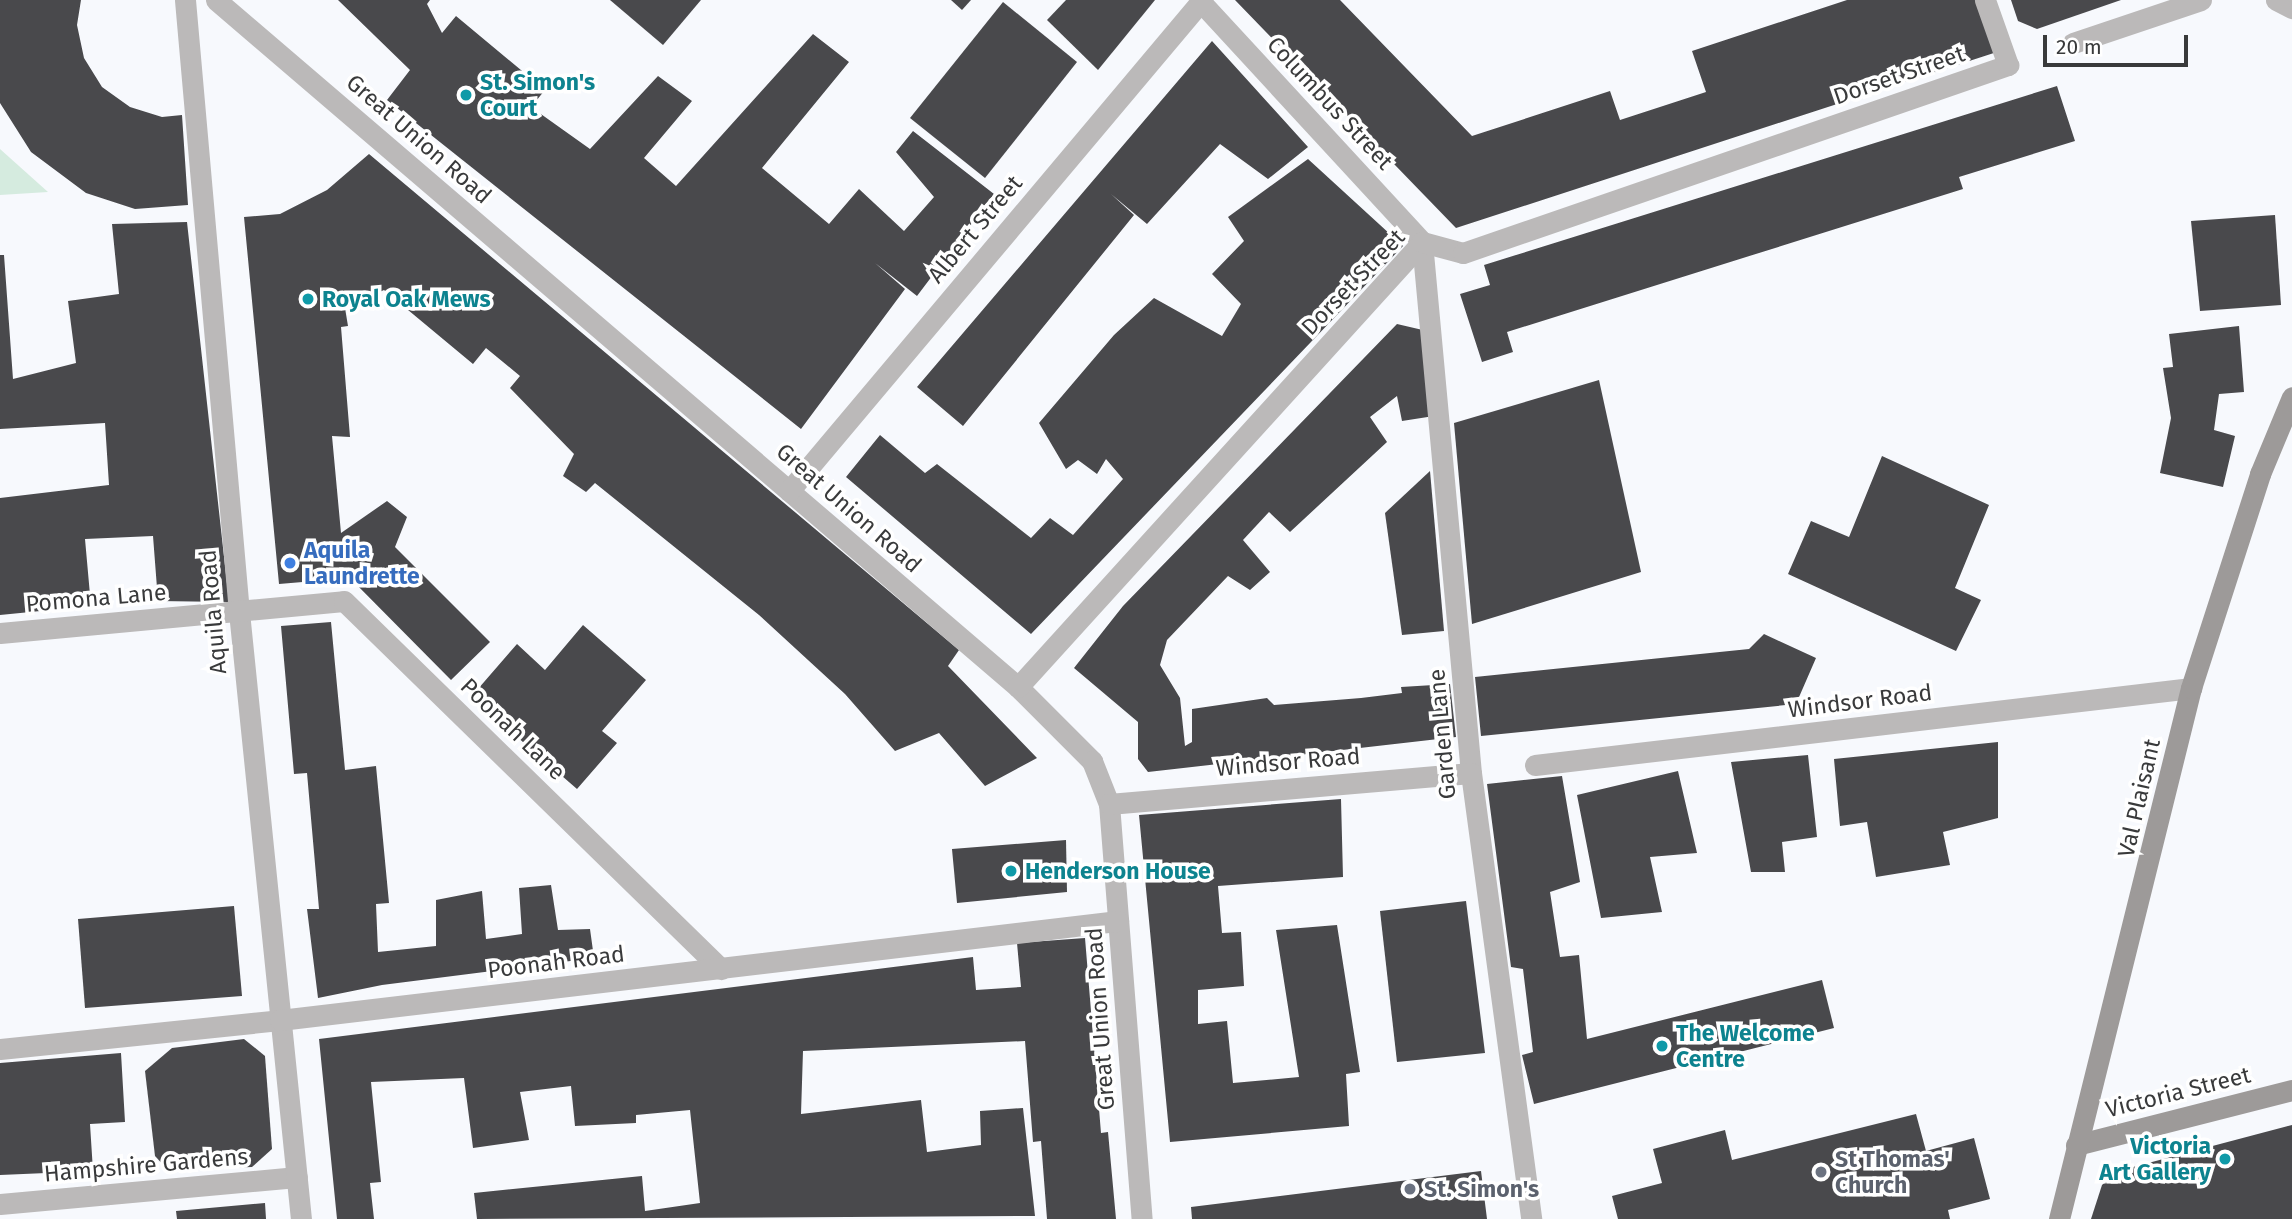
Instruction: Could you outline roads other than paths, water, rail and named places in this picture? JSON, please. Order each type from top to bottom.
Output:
[{"type":"main road","name":"Val Plaisant","points":[[2059,1219],[2076,1145],[2146,884],[2191,688],[2260,474],[2292,397]]},
{"type":"main road","name":"Victoria Street","points":[[2076,1145],[2292,1090]]},
{"type":"street","name":"Aquila Road","points":[[185,0],[239,612],[301,1219]]},
{"type":"street","name":"Great Union Road","points":[[216,0],[1018,687],[1092,761],[1109,804],[1142,1219]]},
{"type":"street","name":"Dorset Street","points":[[1018,687],[1423,242],[1463,253],[2008,65],[1985,0]]},
{"type":"street","points":[[2073,43],[2201,0]]},
{"type":"street","points":[[2276,0],[2292,8]]},
{"type":"street","name":"Albert Street","points":[[789,491],[1200,1]]},
{"type":"street","name":"Columbus Street","points":[[1200,1],[1423,242]]},
{"type":"street","name":"Garden Lane","points":[[1423,242],[1471,773],[1531,1219]]},
{"type":"street","name":"Poonah Lane","points":[[239,612],[344,601],[722,969]]},
{"type":"street","name":"Pomona Lane","points":[[0,633],[239,612]]},
{"type":"street","name":"Windsor Road","points":[[1535,765],[2191,688]]},
{"type":"street","name":"Windsor Road","points":[[1109,804],[1471,773]]},
{"type":"street","name":"Poonah Road","points":[[0,1049],[280,1020],[1118,921]]},
{"type":"street","name":"Hampshire Gardens","points":[[0,1204],[297,1177]]},
{"type":"place","name":"St. Simon's Court","points":[[466,95]]},
{"type":"place","name":"Royal Oak Mews","points":[[308,299]]},
{"type":"place","name":"Aquila Laundrette","points":[[290,563]]},
{"type":"place","name":"Henderson House","points":[[1011,871]]},
{"type":"place","name":"The Welcome Centre","points":[[1662,1046]]},
{"type":"place","name":"Victoria Art Gallery","points":[[2225,1159]]},
{"type":"place","name":"St Thomas' Church","points":[[1821,1172]]},
{"type":"place","name":"St. Simon's","points":[[1410,1189]]}]
